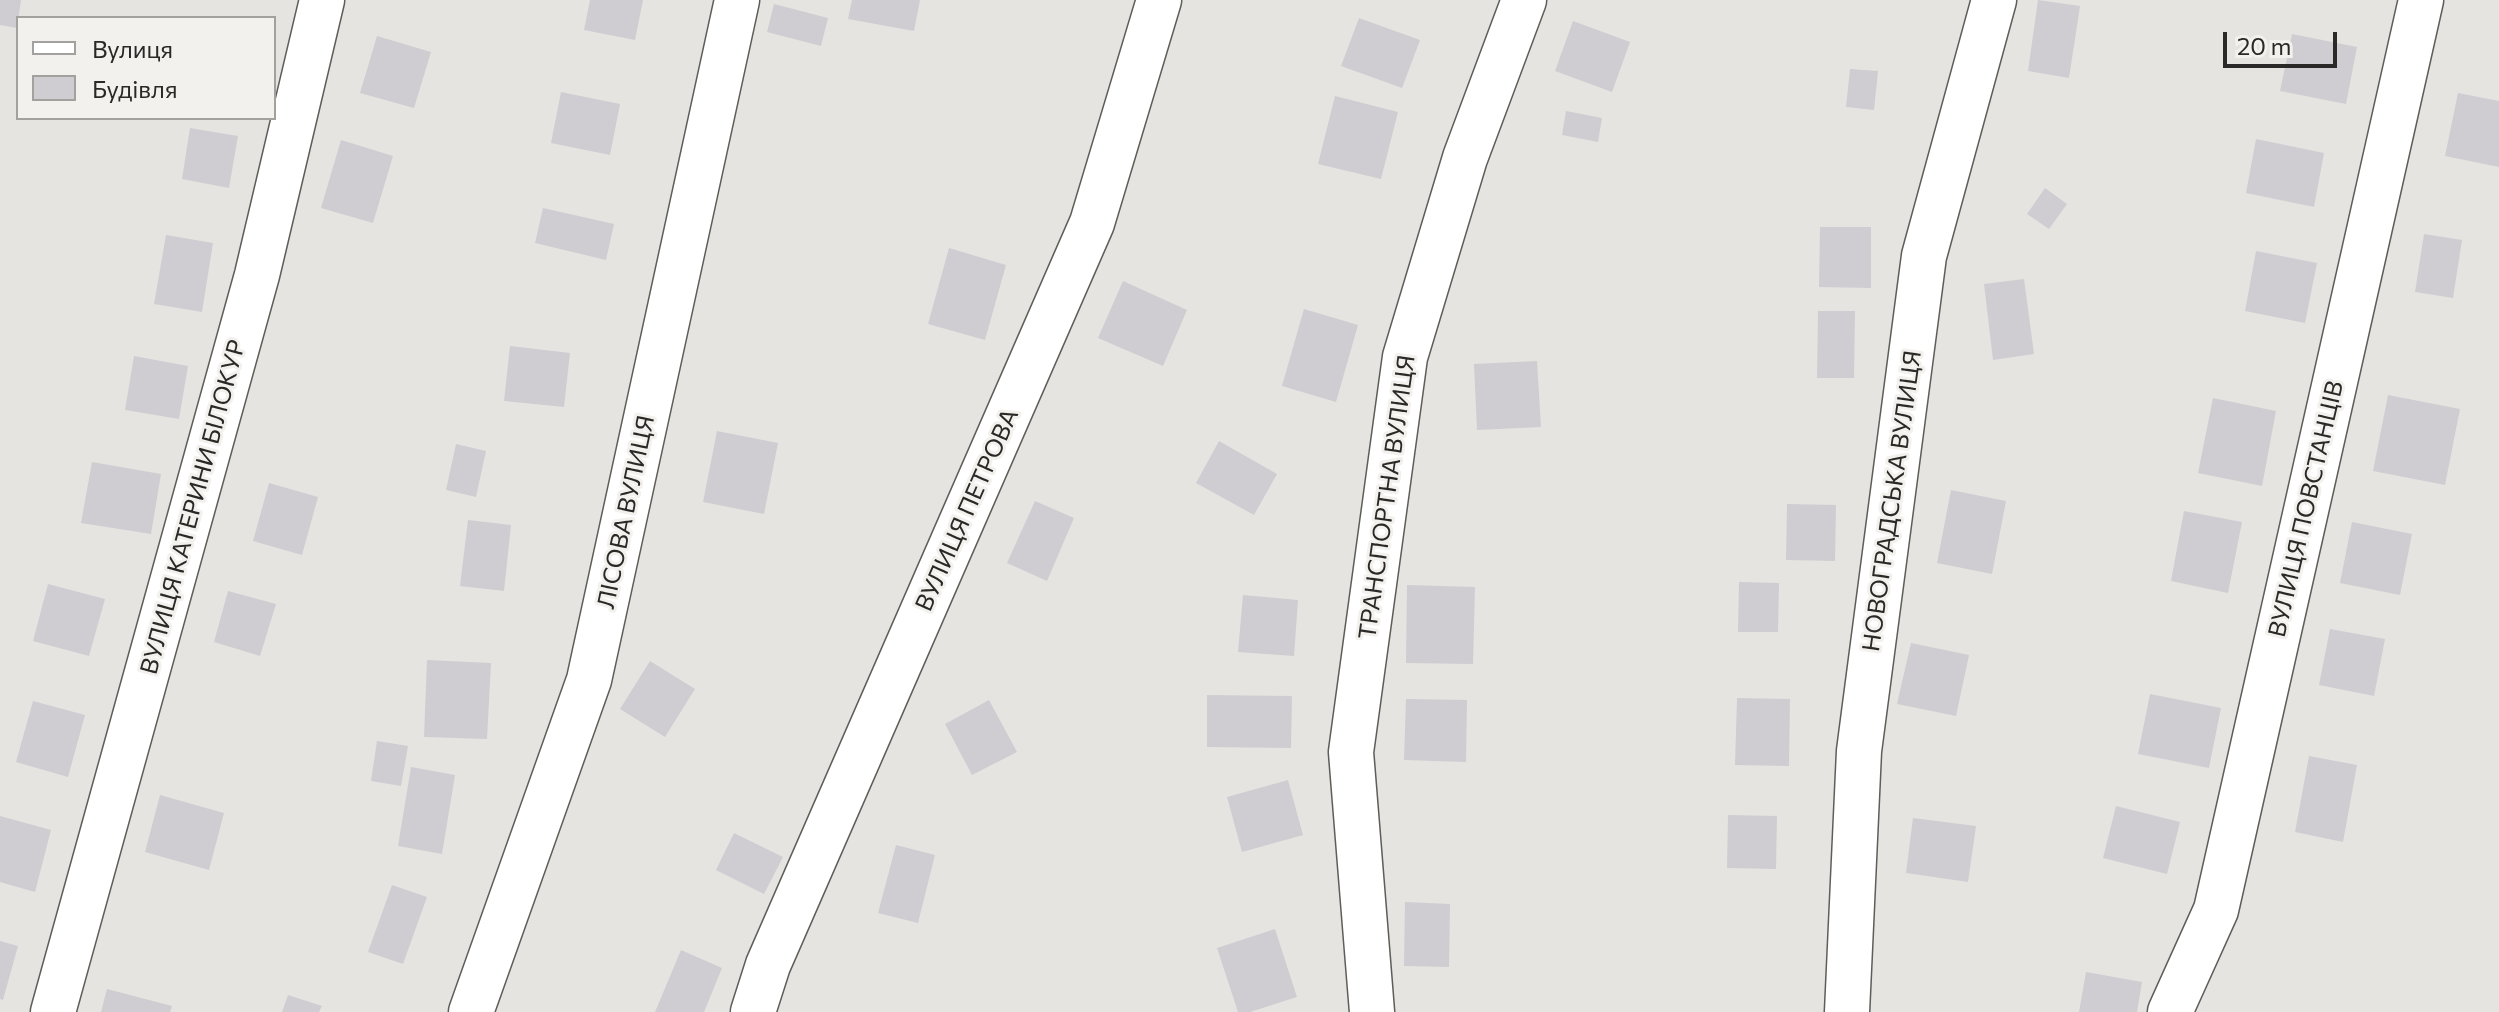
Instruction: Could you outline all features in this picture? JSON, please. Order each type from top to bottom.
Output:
[{"type":"street","name":"ВУЛИЦЯ КАТЕРИНИ БІЛОКУР","points":[[53,1012],[257,275],[322,0]]},
{"type":"street","name":"ЛІСОВА ВУЛИЦЯ","points":[[471,1012],[589,680],[737,0]]},
{"type":"street","name":"ВУЛИЦЯ ПЕТРОВА","points":[[753,1012],[768,965],[1092,223],[1159,0]]},
{"type":"street","name":"ТРАНСПОРТНА ВУЛИЦЯ","points":[[1372,1012],[1351,752],[1405,357],[1465,158],[1524,0]]},
{"type":"street","name":"НОВОГРАДСЬКА ВУЛИЦЯ","points":[[1847,1012],[1859,751],[1924,256],[1994,0]]},
{"type":"street","name":"ВУЛИЦЯ ПОВСТАНЦІВ","points":[[2170,1012],[2216,910],[2421,0]]},
{"type":"building","points":[[0,0],[21,0],[16,28],[0,25]]},
{"type":"building","points":[[590,0],[643,0],[635,40],[584,30]]},
{"type":"building","points":[[852,0],[920,0],[914,31],[848,19]]},
{"type":"building","points":[[2038,0],[2080,6],[2069,78],[2028,71]]},
{"type":"building","points":[[774,4],[828,18],[821,46],[767,32]]},
{"type":"building","points":[[1359,18],[1420,40],[1402,88],[1341,66]]},
{"type":"building","points":[[1573,21],[1630,42],[1612,92],[1555,71]]},
{"type":"building","points":[[2292,34],[2357,47],[2346,104],[2280,91]]},
{"type":"building","points":[[377,36],[431,52],[414,108],[360,93]]},
{"type":"building","points":[[1850,69],[1878,71],[1874,110],[1846,107]]},
{"type":"building","points":[[561,92],[620,104],[610,155],[551,143]]},
{"type":"building","points":[[2458,93],[2499,101],[2499,167],[2445,156]]},
{"type":"building","points":[[1335,96],[1398,112],[1381,179],[1318,164]]},
{"type":"building","points":[[1566,111],[1602,118],[1598,142],[1562,135]]},
{"type":"building","points":[[190,128],[238,136],[229,188],[182,179]]},
{"type":"building","points":[[2256,139],[2324,153],[2314,207],[2246,193]]},
{"type":"building","points":[[341,140],[393,156],[373,223],[321,208]]},
{"type":"building","points":[[2045,188],[2067,204],[2049,229],[2027,214]]},
{"type":"building","points":[[543,208],[614,224],[606,260],[535,243]]},
{"type":"building","points":[[1820,227],[1871,227],[1871,288],[1819,287]]},
{"type":"building","points":[[2424,234],[2462,240],[2453,298],[2415,292]]},
{"type":"building","points":[[166,235],[213,243],[202,312],[154,304]]},
{"type":"building","points":[[949,248],[1006,265],[985,340],[928,324]]},
{"type":"building","points":[[2256,251],[2317,263],[2305,323],[2245,311]]},
{"type":"building","points":[[2024,279],[2034,354],[1993,360],[1984,284]]},
{"type":"building","points":[[1123,281],[1187,310],[1163,366],[1098,338]]},
{"type":"building","points":[[1304,309],[1358,325],[1336,402],[1282,386]]},
{"type":"building","points":[[1818,311],[1855,311],[1854,378],[1817,378]]},
{"type":"building","points":[[510,346],[570,353],[564,407],[504,401]]},
{"type":"building","points":[[134,356],[188,366],[179,419],[125,410]]},
{"type":"building","points":[[1537,361],[1541,427],[1477,430],[1474,364]]},
{"type":"building","points":[[2388,395],[2460,409],[2445,485],[2373,471]]},
{"type":"building","points":[[2213,398],[2276,411],[2262,486],[2198,473]]},
{"type":"building","points":[[717,431],[778,443],[764,514],[703,502]]},
{"type":"building","points":[[1219,441],[1277,474],[1254,515],[1196,483]]},
{"type":"building","points":[[456,444],[486,451],[476,497],[446,490]]},
{"type":"building","points":[[92,462],[161,474],[151,534],[81,523]]},
{"type":"building","points":[[269,483],[318,497],[302,555],[253,541]]},
{"type":"building","points":[[1951,490],[2006,501],[1992,574],[1937,563]]},
{"type":"building","points":[[1035,501],[1074,518],[1047,581],[1007,563]]},
{"type":"building","points":[[1787,504],[1836,505],[1835,561],[1786,560]]},
{"type":"building","points":[[2184,511],[2242,522],[2228,593],[2171,581]]},
{"type":"building","points":[[468,520],[511,525],[504,591],[460,586]]},
{"type":"building","points":[[2352,522],[2412,534],[2400,595],[2340,583]]},
{"type":"building","points":[[1739,582],[1779,583],[1778,632],[1738,632]]},
{"type":"building","points":[[48,584],[105,599],[89,656],[33,641]]},
{"type":"building","points":[[1407,585],[1475,587],[1473,664],[1406,663]]},
{"type":"building","points":[[228,591],[276,604],[260,656],[214,642]]},
{"type":"building","points":[[1243,595],[1298,600],[1294,656],[1238,652]]},
{"type":"building","points":[[2330,629],[2385,639],[2374,696],[2319,685]]},
{"type":"building","points":[[1911,643],[1969,655],[1956,716],[1897,704]]},
{"type":"building","points":[[427,660],[491,663],[487,739],[424,737]]},
{"type":"building","points":[[650,661],[695,689],[665,737],[620,709]]},
{"type":"building","points":[[2150,694],[2221,708],[2209,768],[2138,754]]},
{"type":"building","points":[[1207,695],[1292,696],[1291,748],[1207,747]]},
{"type":"building","points":[[1737,698],[1790,699],[1789,766],[1735,765]]},
{"type":"building","points":[[1406,699],[1467,700],[1466,762],[1404,760]]},
{"type":"building","points":[[989,700],[1017,752],[972,775],[945,724]]},
{"type":"building","points":[[33,701],[85,715],[68,777],[16,762]]},
{"type":"building","points":[[377,741],[408,746],[401,786],[371,781]]},
{"type":"building","points":[[2309,756],[2357,765],[2343,842],[2295,832]]},
{"type":"building","points":[[411,767],[455,775],[442,854],[398,846]]},
{"type":"building","points":[[1288,780],[1303,835],[1242,852],[1227,797]]},
{"type":"building","points":[[160,795],[224,813],[209,870],[145,852]]},
{"type":"building","points":[[2116,806],[2180,822],[2167,874],[2103,858]]},
{"type":"building","points":[[1728,815],[1777,816],[1776,869],[1727,868]]},
{"type":"building","points":[[0,816],[51,830],[35,892],[0,882]]},
{"type":"building","points":[[1913,818],[1976,826],[1968,882],[1906,873]]},
{"type":"building","points":[[734,833],[783,857],[764,894],[716,870]]},
{"type":"building","points":[[896,845],[935,855],[918,923],[878,913]]},
{"type":"building","points":[[392,885],[427,897],[403,964],[368,952]]},
{"type":"building","points":[[1405,902],[1450,904],[1449,967],[1404,966]]},
{"type":"building","points":[[1275,929],[1297,997],[1250,1012],[1238,1012],[1217,948]]},
{"type":"building","points":[[0,941],[18,946],[3,1000],[0,999]]},
{"type":"building","points":[[681,950],[722,968],[704,1012],[655,1012]]},
{"type":"building","points":[[2086,972],[2142,982],[2137,1012],[2079,1012]]},
{"type":"building","points":[[107,989],[172,1006],[170,1012],[101,1012]]},
{"type":"building","points":[[288,995],[322,1006],[319,1012],[282,1012]]}]
